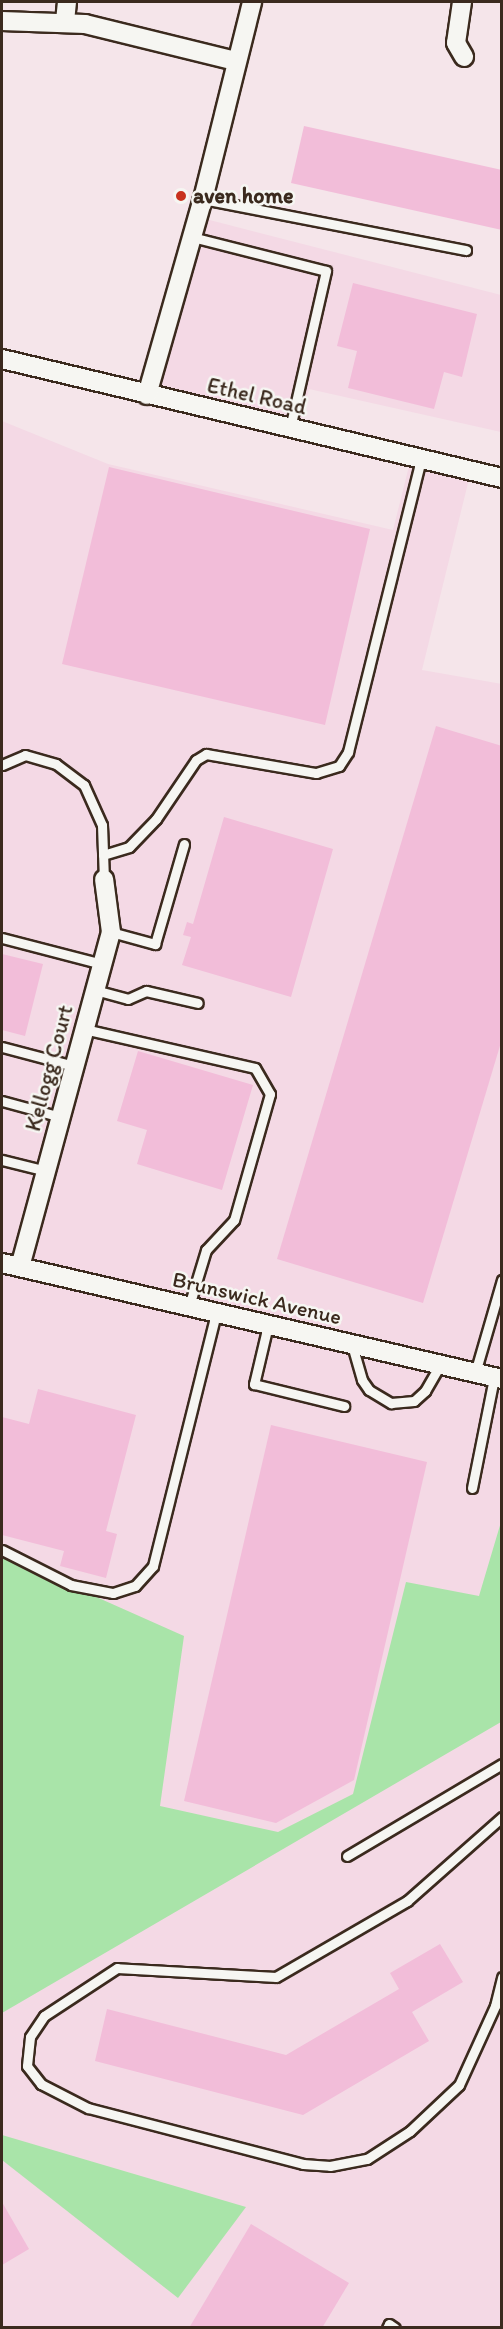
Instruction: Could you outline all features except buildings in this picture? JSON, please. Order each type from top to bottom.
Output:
[{"type":"street","points":[[65,21],[67,2]]},
{"type":"street","points":[[147,394],[203,198],[252,2]]},
{"type":"street","points":[[462,2],[456,43],[464,57]]},
{"type":"street","points":[[2,21],[65,21],[236,60]]},
{"type":"street","name":"Ethel Road","points":[[2,359],[501,478]]},
{"type":"street","name":"Kellogg Court","points":[[20,1267],[111,932],[104,879]]},
{"type":"street","name":"Brunswick Avenue","points":[[2,1263],[498,1378]]},
{"type":"lane","points":[[203,198],[466,250]]},
{"type":"lane","points":[[192,237],[326,271],[290,428]]},
{"type":"lane","points":[[104,855],[129,847],[156,819],[196,760],[206,754],[315,773],[339,766],[348,752],[421,459]]},
{"type":"lane","points":[[2,765],[25,755],[56,765],[84,785],[102,825],[104,879]]},
{"type":"lane","points":[[111,932],[155,944],[184,844]]},
{"type":"lane","points":[[2,938],[102,964]]},
{"type":"lane","points":[[95,990],[128,999],[146,991],[198,1003]]},
{"type":"lane","points":[[84,1029],[255,1068],[270,1094],[234,1220],[206,1250],[189,1306]]},
{"type":"lane","points":[[2,1047],[74,1066]]},
{"type":"lane","points":[[2,1101],[61,1117]]},
{"type":"lane","points":[[2,1160],[46,1171]]},
{"type":"lane","points":[[475,1373],[501,1280]]},
{"type":"lane","points":[[2,1550],[71,1585],[113,1593],[135,1586],[153,1566],[216,1313]]},
{"type":"lane","points":[[268,1325],[254,1384],[344,1406]]},
{"type":"lane","points":[[352,1345],[362,1380],[369,1390],[391,1403],[414,1401],[425,1391],[440,1365]]},
{"type":"lane","points":[[472,1488],[498,1378]]},
{"type":"lane","points":[[347,1856],[501,1764]]},
{"type":"lane","points":[[501,1817],[407,1901],[276,1977],[117,1968],[44,2016],[26,2050],[27,2066],[41,2084],[88,2108],[303,2164],[330,2166],[367,2159],[410,2131],[459,2085],[495,2006],[501,1977]]},
{"type":"lane","points":[[387,2328],[389,2324],[395,2328]]},
{"type":"shaded area","points":[[198,217],[501,295],[501,432],[309,389],[296,440],[147,395]]},
{"type":"shaded area","points":[[2,421],[108,464],[393,530],[409,466],[469,479],[422,670],[502,684],[501,2327],[2,2327]]},
{"type":"green space","points":[[501,1522],[501,1722],[2,2013],[2,1555],[184,1636],[160,1806],[278,1832],[353,1794],[406,1582],[479,1596]]},
{"type":"green space","points":[[2,2135],[246,2207],[178,2298],[2,2160]]},
{"type":"place","name":"aven home","points":[[181,196]]}]
